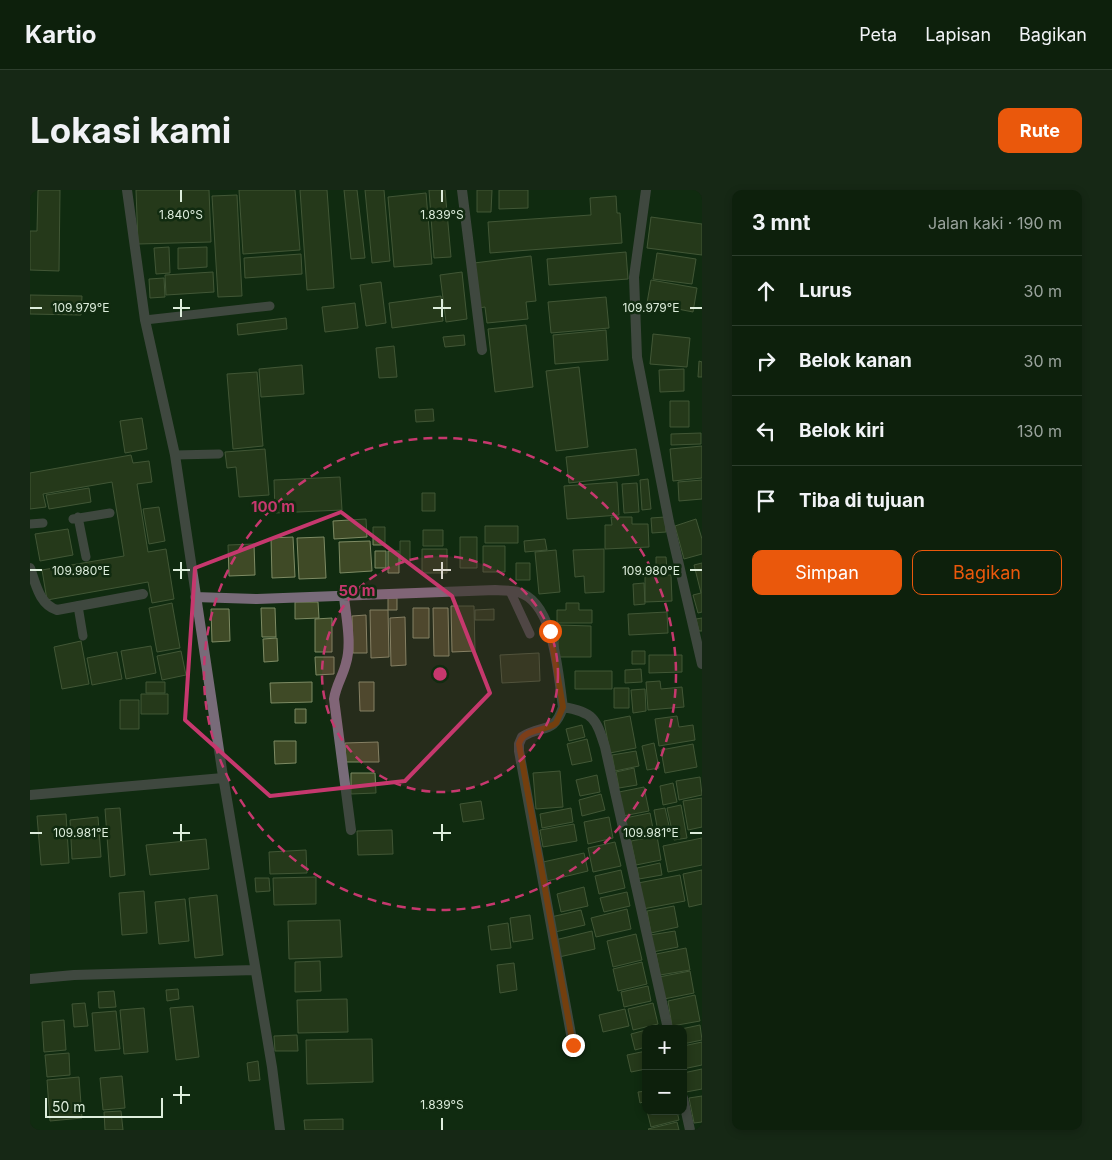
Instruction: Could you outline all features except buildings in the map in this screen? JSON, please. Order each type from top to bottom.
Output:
[{"type":"street","points":[[126,190],[145,320],[175,455],[223,778],[280,1113],[280,1130]]},
{"type":"street","points":[[462,190],[482,350]]},
{"type":"street","points":[[646,190],[634,278],[638,358],[669,522],[702,664]]},
{"type":"street","points":[[30,568],[43,602],[48,607],[57,610],[143,594]]},
{"type":"street","points":[[195,596],[257,599],[510,591],[518,592],[535,602],[547,623],[563,707],[556,723],[528,733],[522,737],[519,744],[573,1045]]},
{"type":"street","points":[[344,596],[348,652],[346,664],[336,686],[334,699],[351,830]]},
{"type":"street","points":[[563,707],[582,710],[594,719],[605,747],[667,1025]]},
{"type":"street","points":[[30,795],[223,778]]},
{"type":"street","points":[[30,979],[74,975],[256,970]]},
{"type":"street","points":[[687,1115],[690,1130]]},
{"type":"lane","points":[[145,320],[270,306]]},
{"type":"lane","points":[[175,455],[219,454]]},
{"type":"lane","points":[[86,557],[75,518],[110,513]]},
{"type":"lane","points":[[30,524],[43,522]]},
{"type":"lane","points":[[510,591],[530,634]]},
{"type":"lane","points":[[78,606],[83,636]]},
{"type":"highlighted area","points":[[341,512],[452,596],[490,693],[405,781],[270,796],[185,720],[195,568]]},
{"type":"route","points":[[550,631],[563,707],[560,718],[553,726],[528,733],[522,737],[519,744],[573,1045]]}]
